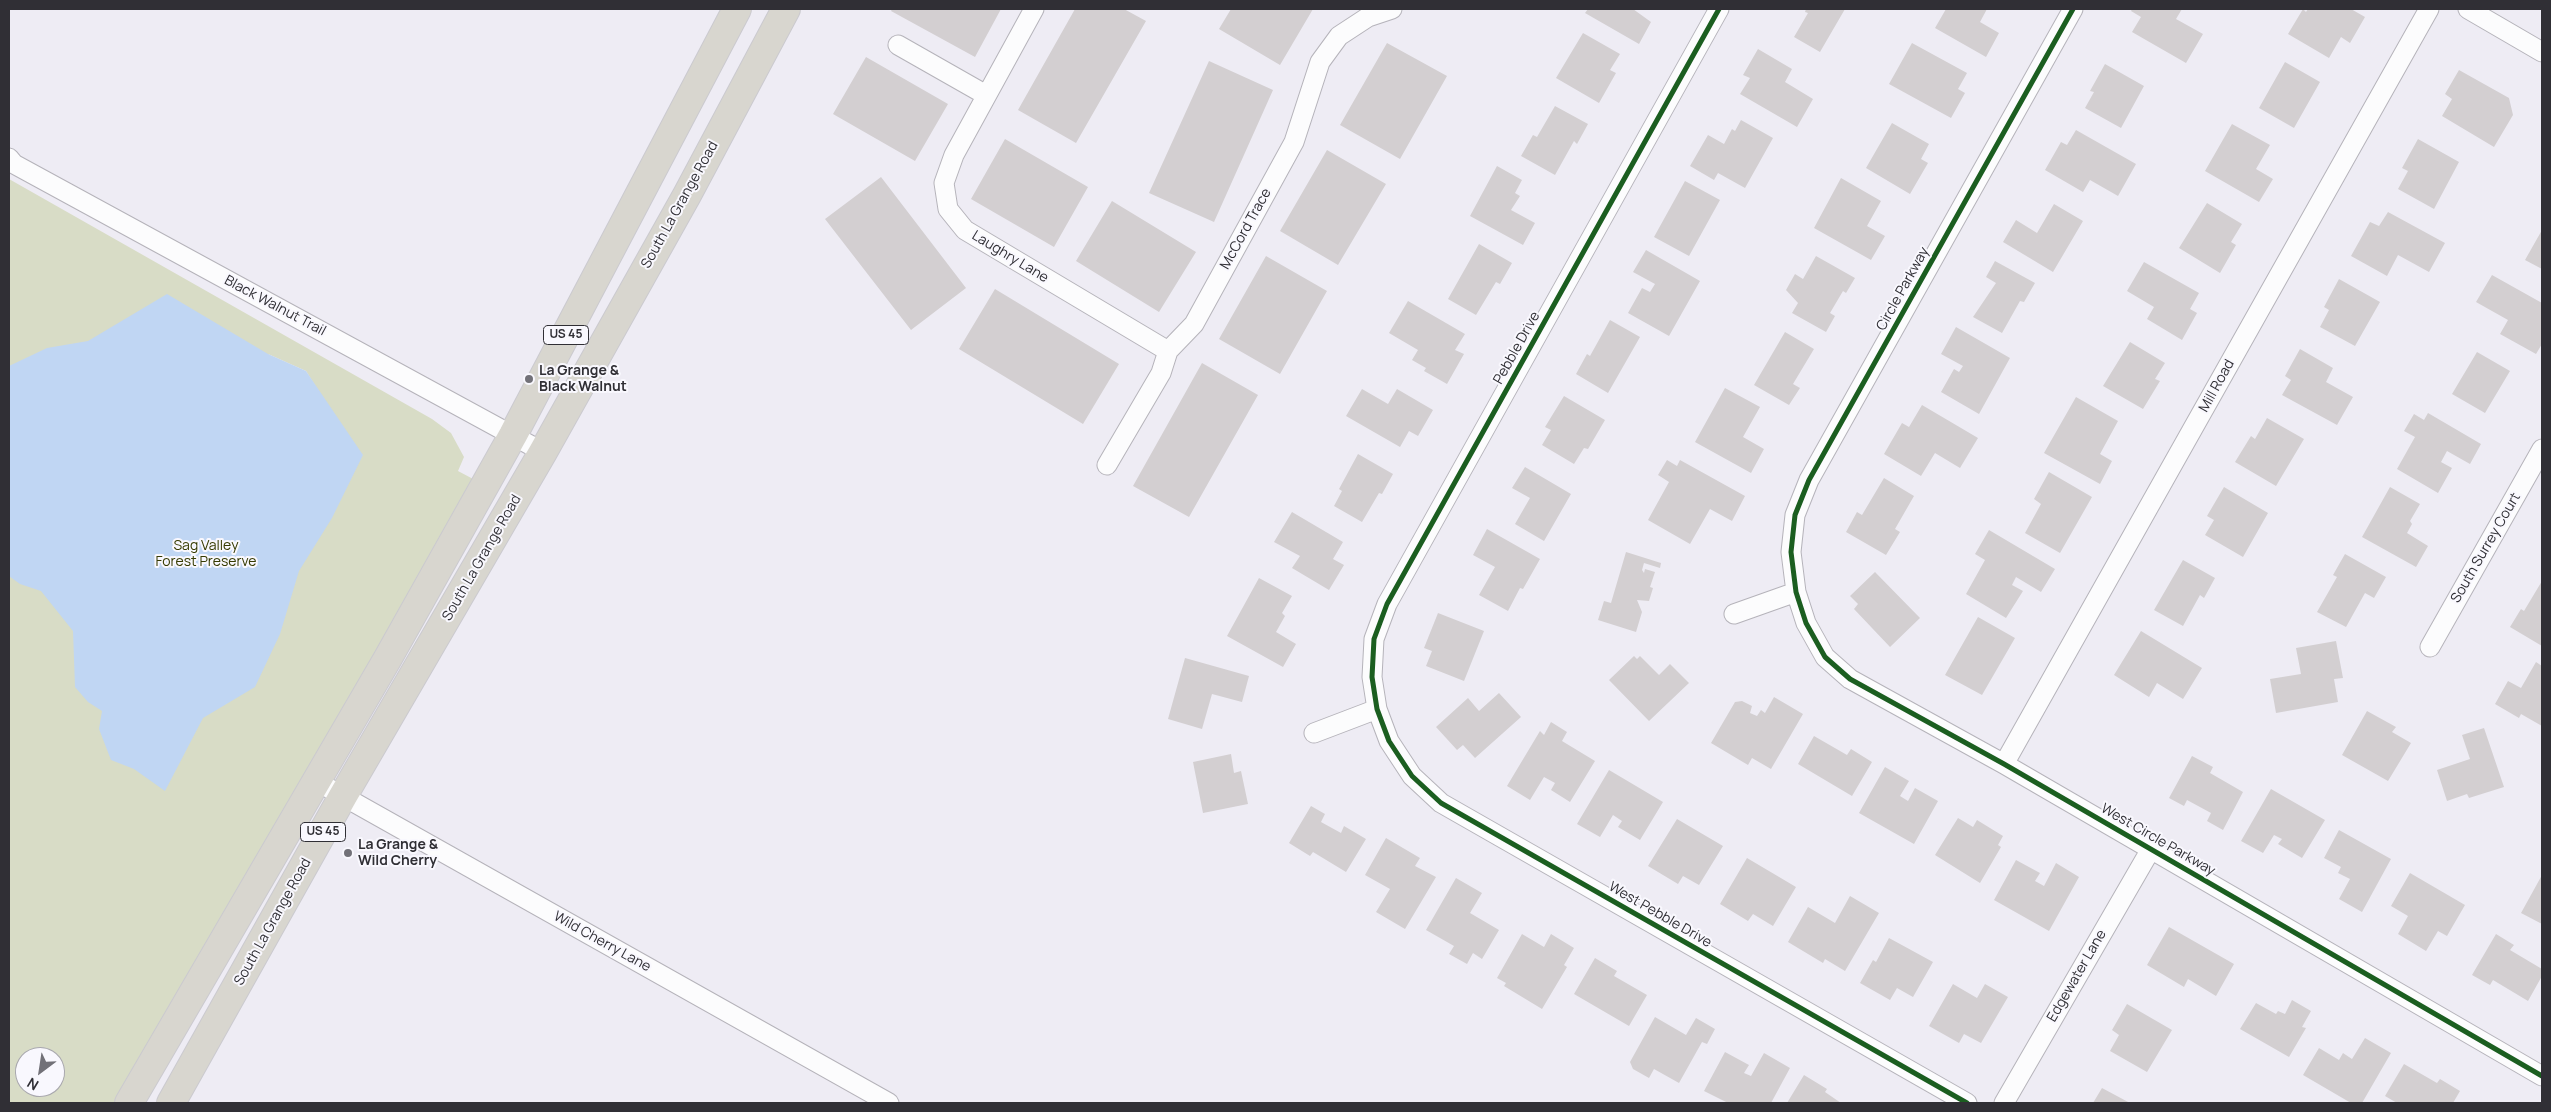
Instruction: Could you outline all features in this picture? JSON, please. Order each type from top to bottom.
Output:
[{"type":"highway","name":"US 45","points":[[129,1103],[513,435],[737,9]]},
{"type":"highway","name":"South La Grange Road","points":[[171,1103],[343,796],[543,452],[687,195],[786,9]]},
{"type":"street","name":"Laughry Lane","points":[[1034,9],[954,154],[944,183],[948,209],[965,230],[1168,351]]},
{"type":"street","name":"McCord Trace","points":[[1107,465],[1161,373],[1168,351],[1194,324],[1294,142],[1320,62],[1339,36],[1368,17],[1392,9]]},
{"type":"street","name":"Pebble Drive","points":[[1378,709],[1372,677],[1374,640],[1388,604],[1719,9]]},
{"type":"street","name":"Circle Parkway","points":[[1796,592],[1791,552],[1795,515],[1809,480],[2073,9]]},
{"type":"street","name":"Mill Road","points":[[2004,764],[2429,9]]},
{"type":"street","points":[[2468,9],[2542,52]]},
{"type":"street","points":[[898,45],[986,95]]},
{"type":"street","name":"Black Walnut Trail","points":[[9,158],[14,164],[543,452]]},
{"type":"street","name":"South Surrey Court","points":[[2430,647],[2542,449]]},
{"type":"street","points":[[1734,614],[1796,592]]},
{"type":"street","name":"West Circle Parkway","points":[[1796,592],[1806,623],[1826,657],[1850,679],[2004,764],[2542,1076]]},
{"type":"street","points":[[1314,733],[1378,709]]},
{"type":"street","name":"West Pebble Drive","points":[[1378,709],[1389,741],[1412,776],[1441,803],[1967,1103]]},
{"type":"street","name":"Wild Cherry Lane","points":[[316,780],[889,1103]]},
{"type":"street","name":"Edgewater Lane","points":[[2004,1103],[2150,849]]},
{"type":"green space","name":"Sag Valley Forest Preserve","points":[[9,179],[432,419],[451,433],[464,457],[458,471],[475,480],[117,1103],[9,1103]],"holes":[[[268,354],[306,371],[319,392]]]},
{"type":"water","points":[[167,294],[268,354],[306,371],[363,455],[332,518],[299,571],[280,634],[255,687],[203,718],[165,791],[134,769],[111,760],[99,729],[102,711],[88,702],[75,687],[73,631],[41,591],[20,584],[9,576],[9,366],[47,348],[88,341]]},
{"type":"building","points":[[892,9],[1001,9],[975,57],[891,11]]},
{"type":"building","points":[[1075,9],[1124,9],[1146,21],[1076,143],[1018,110]]},
{"type":"building","points":[[1231,9],[1313,9],[1280,65],[1219,29]]},
{"type":"building","points":[[1588,9],[1633,9],[1651,22],[1639,44],[1585,13]]},
{"type":"building","points":[[1806,9],[1845,9],[1820,52],[1794,37],[1808,13],[1805,12]]},
{"type":"building","points":[[1946,9],[1987,9],[1980,22],[1999,33],[1986,57],[1935,28]]},
{"type":"building","points":[[2132,9],[2182,9],[2176,19],[2203,34],[2186,63],[2132,32],[2141,17],[2131,11]]},
{"type":"building","points":[[2303,9],[2306,12],[2308,9],[2351,9],[2365,17],[2350,43],[2341,37],[2329,58],[2288,34]]},
{"type":"building","points":[[1583,33],[1620,54],[1610,70],[1616,73],[1599,103],[1556,78]]},
{"type":"building","points":[[1387,43],[1447,76],[1400,159],[1340,125]]},
{"type":"building","points":[[1912,43],[1967,73],[1958,89],[1965,93],[1951,118],[1889,84]]},
{"type":"building","points":[[1758,49],[1792,69],[1785,82],[1813,99],[1797,127],[1740,94],[1750,78],[1743,75]]},
{"type":"building","points":[[866,57],[948,104],[915,161],[833,114]]},
{"type":"building","points":[[1209,61],[1273,90],[1214,222],[1149,193]]},
{"type":"building","points":[[2285,62],[2320,82],[2294,128],[2259,108]]},
{"type":"building","points":[[2105,64],[2144,86],[2121,128],[2085,108],[2094,92],[2090,91]]},
{"type":"building","points":[[2459,70],[2509,98],[2513,115],[2494,147],[2442,116],[2452,99],[2445,94]]},
{"type":"building","points":[[1555,106],[1588,124],[1577,144],[1574,141],[1555,175],[1521,156],[1533,135],[1537,137]]},
{"type":"building","points":[[1741,120],[1773,138],[1745,188],[1718,173],[1714,180],[1690,166],[1708,135],[1724,144],[1732,129],[1735,131]]},
{"type":"building","points":[[1892,123],[1929,144],[1921,159],[1928,163],[1910,194],[1866,168]]},
{"type":"building","points":[[2232,124],[2270,145],[2256,169],[2273,179],[2259,202],[2205,171]]},
{"type":"building","points":[[2076,130],[2136,164],[2118,196],[2090,180],[2083,192],[2045,170],[2061,142],[2067,145]]},
{"type":"building","points":[[1005,139],[1088,187],[1054,247],[971,199]]},
{"type":"building","points":[[2418,139],[2459,162],[2434,209],[2398,189],[2408,171],[2402,168]]},
{"type":"building","points":[[1327,150],[1386,184],[1338,265],[1280,231]]},
{"type":"building","points":[[1497,166],[1522,180],[1515,193],[1520,196],[1511,210],[1535,223],[1523,245],[1470,216]]},
{"type":"building","points":[[881,177],[966,288],[911,330],[825,219]]},
{"type":"building","points":[[1841,178],[1881,201],[1867,226],[1885,236],[1871,260],[1814,228]]},
{"type":"building","points":[[1685,181],[1720,200],[1689,256],[1654,237]]},
{"type":"building","points":[[1112,201],[1196,252],[1159,312],[1076,261]]},
{"type":"building","points":[[2207,203],[2242,224],[2231,242],[2236,245],[2220,273],[2179,248]]},
{"type":"building","points":[[2054,204],[2083,221],[2053,272],[2003,242],[2016,220],[2037,233]]},
{"type":"building","points":[[2388,212],[2445,243],[2429,272],[2398,255],[2387,276],[2351,256],[2370,222],[2379,226]]},
{"type":"building","points":[[2542,230],[2542,269],[2525,260]]},
{"type":"building","points":[[1479,244],[1512,263],[1500,284],[1496,282],[1476,315],[1448,299]]},
{"type":"building","points":[[1646,250],[1700,281],[1669,336],[1628,313],[1642,288],[1650,292],[1655,284],[1633,272]]},
{"type":"building","points":[[1266,256],[1327,291],[1280,374],[1219,339]]},
{"type":"building","points":[[1816,256],[1855,278],[1846,293],[1843,291],[1830,313],[1835,316],[1826,332],[1792,313],[1798,303],[1786,290],[1795,274],[1803,279]]},
{"type":"building","points":[[1995,261],[2035,283],[2024,302],[2020,301],[2002,333],[1973,317],[1996,283],[1986,277]]},
{"type":"building","points":[[2144,262],[2199,293],[2190,309],[2197,313],[2182,340],[2147,319],[2154,307],[2127,291]]},
{"type":"building","points":[[2492,275],[2542,303],[2542,344],[2536,354],[2500,334],[2508,320],[2476,302]]},
{"type":"building","points":[[2339,279],[2380,302],[2355,346],[2320,327],[2329,310],[2324,307]]},
{"type":"building","points":[[995,289],[1119,364],[1083,424],[959,349]]},
{"type":"building","points":[[1408,301],[1465,334],[1455,350],[1464,354],[1447,384],[1424,371],[1426,368],[1412,360],[1418,350],[1389,333]]},
{"type":"building","points":[[1610,320],[1640,337],[1608,393],[1576,374],[1587,354],[1590,356]]},
{"type":"building","points":[[1956,327],[2010,358],[1979,414],[1941,392],[1954,369],[1959,372],[1963,366],[1941,354]]},
{"type":"building","points":[[1785,332],[1814,349],[1793,384],[1800,388],[1789,405],[1754,385]]},
{"type":"building","points":[[2130,342],[2165,363],[2155,379],[2160,381],[2143,409],[2103,386]]},
{"type":"building","points":[[2300,349],[2333,368],[2326,382],[2353,397],[2337,425],[2282,395],[2291,380],[2285,376]]},
{"type":"building","points":[[2477,352],[2510,371],[2485,413],[2452,394]]},
{"type":"building","points":[[1202,363],[1258,395],[1189,517],[1133,486]]},
{"type":"building","points":[[1725,388],[1760,407],[1743,437],[1764,449],[1751,473],[1695,442]]},
{"type":"building","points":[[1362,389],[1388,404],[1397,389],[1433,410],[1418,436],[1409,431],[1400,447],[1346,416]]},
{"type":"building","points":[[1564,396],[1605,420],[1588,449],[1584,448],[1574,464],[1542,445],[1551,430],[1545,427]]},
{"type":"building","points":[[2076,397],[2118,421],[2100,454],[2112,461],[2100,484],[2044,453]]},
{"type":"building","points":[[1922,405],[1978,438],[1960,468],[1935,453],[1921,476],[1884,454],[1902,423],[1909,427]]},
{"type":"building","points":[[2428,413],[2481,444],[2470,464],[2447,451],[2441,462],[2452,468],[2438,493],[2397,469],[2415,437],[2404,431],[2414,414],[2424,420]]},
{"type":"building","points":[[2267,418],[2304,439],[2276,486],[2235,462],[2251,436],[2255,439]]},
{"type":"building","points":[[1358,454],[1393,474],[1382,494],[1379,493],[1362,522],[1334,506],[1342,491],[1339,489]]},
{"type":"building","points":[[1667,460],[1677,466],[1680,460],[1745,496],[1732,521],[1710,509],[1690,544],[1648,520],[1669,482],[1658,475]]},
{"type":"building","points":[[1525,467],[1571,494],[1544,541],[1515,524],[1530,498],[1512,488]]},
{"type":"building","points":[[2049,472],[2092,497],[2060,553],[2025,533],[2041,504],[2034,499]]},
{"type":"building","points":[[1884,478],[1914,496],[1895,529],[1900,532],[1886,555],[1846,532],[1857,512],[1862,515]]},
{"type":"building","points":[[2224,487],[2268,513],[2243,557],[2205,535],[2214,520],[2207,516]]},
{"type":"building","points":[[2390,487],[2420,504],[2410,521],[2412,524],[2407,533],[2428,546],[2416,567],[2362,537]]},
{"type":"building","points":[[1292,512],[1343,542],[1333,559],[1344,565],[1329,590],[1292,568],[1300,556],[1274,542]]},
{"type":"building","points":[[1487,529],[1540,559],[1523,589],[1520,588],[1508,611],[1479,595],[1495,567],[1473,555]]},
{"type":"building","points":[[1989,530],[2055,569],[2041,592],[2016,577],[2012,585],[2023,591],[2006,618],[1966,594],[1985,560],[1975,554]]},
{"type":"building","points":[[1626,552],[1661,563],[1660,568],[1644,563],[1642,570],[1644,573],[1645,569],[1655,572],[1650,587],[1653,588],[1649,601],[1637,600],[1642,612],[1636,632],[1598,620],[1604,601],[1611,603]]},
{"type":"building","points":[[2345,554],[2386,577],[2374,598],[2365,593],[2346,627],[2317,612],[2337,577],[2333,575]]},
{"type":"building","points":[[2183,560],[2215,578],[2204,598],[2200,595],[2183,626],[2154,610]]},
{"type":"building","points":[[1875,572],[1920,618],[1890,647],[1854,609],[1858,604],[1850,596]]},
{"type":"building","points":[[1259,578],[1292,596],[1282,613],[1285,616],[1276,632],[1296,644],[1283,667],[1227,636]]},
{"type":"building","points":[[2542,581],[2542,646],[2510,627],[2521,609],[2524,611]]},
{"type":"building","points":[[1438,613],[1484,631],[1464,681],[1426,666],[1432,651],[1424,648]]},
{"type":"building","points":[[1978,617],[2015,638],[1982,695],[1945,675]]},
{"type":"building","points":[[2141,631],[2202,668],[2183,699],[2157,683],[2149,697],[2114,675]]},
{"type":"building","points":[[2336,641],[2343,678],[2334,679],[2338,702],[2276,713],[2270,679],[2301,674],[2296,648]]},
{"type":"building","points":[[1634,656],[1637,659],[1640,656],[1659,675],[1670,664],[1689,683],[1649,721],[1609,680]]},
{"type":"building","points":[[1185,658],[1249,676],[1242,702],[1212,694],[1202,729],[1168,719]]},
{"type":"building","points":[[2536,662],[2542,666],[2542,726],[2521,714],[2519,718],[2495,704],[2508,681],[2521,688]]},
{"type":"building","points":[[1499,693],[1521,717],[1475,758],[1463,745],[1457,750],[1436,727],[1468,698],[1479,711]]},
{"type":"building","points":[[1774,697],[1803,714],[1771,769],[1752,758],[1748,765],[1711,743],[1735,702],[1742,701],[1752,706],[1750,713],[1757,716],[1761,710],[1765,713]]},
{"type":"building","points":[[2367,711],[2396,727],[2392,732],[2411,743],[2388,781],[2342,755]]},
{"type":"building","points":[[1551,722],[1567,732],[1562,741],[1595,761],[1570,802],[1551,790],[1555,783],[1544,777],[1530,800],[1507,786],[1540,731],[1544,735]]},
{"type":"building","points":[[2484,728],[2504,787],[2469,798],[2467,794],[2447,801],[2437,770],[2470,759],[2462,735]]},
{"type":"building","points":[[1814,736],[1847,755],[1851,749],[1872,762],[1852,796],[1798,764]]},
{"type":"building","points":[[1231,754],[1234,773],[1241,771],[1248,804],[1203,813],[1193,762]]},
{"type":"building","points":[[2192,756],[2213,767],[2210,773],[2243,792],[2223,830],[2207,821],[2211,813],[2187,800],[2184,806],[2169,798]]},
{"type":"building","points":[[1885,767],[1909,781],[1900,796],[1908,801],[1915,788],[1938,801],[1914,844],[1859,813]]},
{"type":"building","points":[[1609,770],[1663,802],[1640,840],[1618,827],[1622,821],[1613,815],[1600,837],[1577,824]]},
{"type":"building","points":[[2271,789],[2325,820],[2302,858],[2278,844],[2282,839],[2274,835],[2263,853],[2241,841]]},
{"type":"building","points":[[1311,806],[1325,814],[1321,822],[1341,833],[1344,826],[1366,839],[1346,872],[1313,852],[1310,856],[1289,843]]},
{"type":"building","points":[[1958,818],[1973,827],[1977,820],[2003,836],[1998,845],[2001,847],[1980,883],[1935,855]]},
{"type":"building","points":[[1677,819],[1723,846],[1699,885],[1683,876],[1678,884],[1648,866]]},
{"type":"building","points":[[2339,830],[2391,859],[2362,912],[2339,899],[2350,879],[2338,873],[2341,867],[2324,858]]},
{"type":"building","points":[[1386,838],[1420,858],[1415,866],[1436,877],[1405,929],[1376,912],[1390,889],[1365,875]]},
{"type":"building","points":[[1747,858],[1796,887],[1773,926],[1753,914],[1748,921],[1720,904]]},
{"type":"building","points":[[2016,860],[2040,873],[2035,881],[2044,886],[2056,863],[2079,877],[2049,931],[1994,900]]},
{"type":"building","points":[[2410,873],[2465,905],[2447,936],[2438,931],[2426,951],[2398,934],[2408,916],[2391,906]]},
{"type":"building","points":[[2542,875],[2542,924],[2521,913]]},
{"type":"building","points":[[1456,878],[1482,893],[1470,913],[1499,930],[1482,959],[1473,953],[1467,964],[1449,954],[1454,946],[1426,930]]},
{"type":"building","points":[[1850,896],[1879,913],[1845,971],[1825,959],[1823,963],[1788,942],[1808,907],[1835,923]]},
{"type":"building","points":[[2169,927],[2234,964],[2216,996],[2188,979],[2184,987],[2147,965]]},
{"type":"building","points":[[1522,934],[1544,947],[1551,934],[1574,948],[1564,965],[1567,967],[1542,1009],[1504,986],[1506,983],[1497,978]]},
{"type":"building","points":[[2496,934],[2514,945],[2510,950],[2542,969],[2542,976],[2528,1001],[2493,980],[2490,985],[2472,975]]},
{"type":"building","points":[[1889,938],[1933,962],[1913,997],[1897,988],[1890,1000],[1860,983],[1873,960],[1876,962]]},
{"type":"building","points":[[1595,958],[1617,971],[1614,976],[1647,995],[1629,1026],[1574,994]]},
{"type":"building","points":[[1953,984],[1977,998],[1985,984],[2008,997],[1981,1043],[1964,1034],[1959,1043],[1929,1026]]},
{"type":"building","points":[[2292,1000],[2311,1011],[2302,1027],[2306,1028],[2289,1057],[2240,1029],[2256,1003],[2276,1014],[2278,1011],[2285,1014]]},
{"type":"building","points":[[2127,1004],[2172,1030],[2147,1072],[2110,1051],[2119,1035],[2112,1030]]},
{"type":"building","points":[[1655,1017],[1686,1035],[1696,1018],[1715,1029],[1707,1044],[1702,1042],[1679,1083],[1654,1069],[1649,1078],[1633,1069],[1630,1062]]},
{"type":"building","points":[[2365,1038],[2391,1053],[2362,1103],[2351,1103],[2303,1075],[2319,1048],[2339,1060],[2343,1053],[2352,1059]]},
{"type":"building","points":[[1725,1052],[1749,1065],[1744,1073],[1751,1076],[1764,1053],[1790,1068],[1771,1103],[1728,1103],[1704,1091]]},
{"type":"building","points":[[2404,1064],[2437,1083],[2440,1079],[2460,1091],[2453,1103],[2397,1103],[2385,1096]]},
{"type":"building","points":[[1804,1075],[1827,1089],[1825,1092],[1841,1103],[1787,1103]]},
{"type":"building","points":[[2102,1088],[2130,1103],[2093,1103]]},
{"type":"cycle path","points":[[1719,9],[1387,604],[1374,639],[1372,677],[1377,709],[1389,741],[1412,776],[1441,803],[1967,1103]]},
{"type":"cycle path","points":[[2073,9],[1809,480],[1795,515],[1791,552],[1796,592],[1806,623],[1825,657],[1850,679],[2004,764],[2542,1076]]},
{"type":"place","name":"La Grange & Black Walnut","points":[[529,379]]},
{"type":"place","name":"La Grange & Wild Cherry","points":[[348,853]]}]
